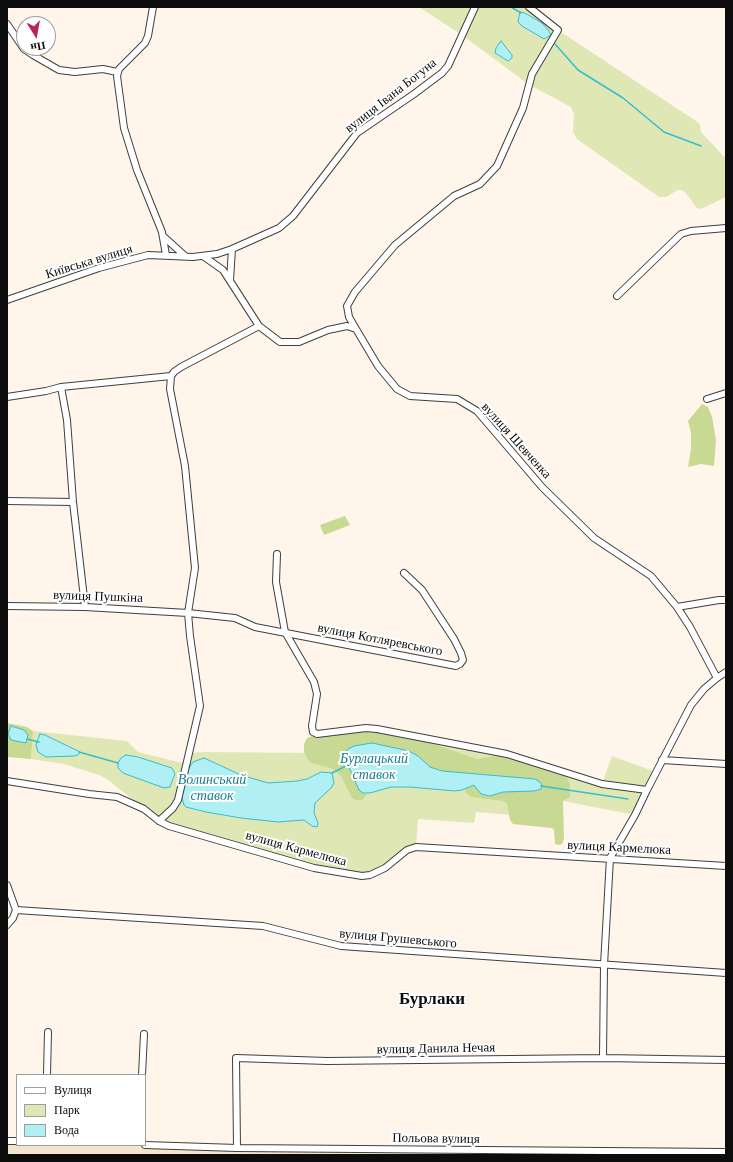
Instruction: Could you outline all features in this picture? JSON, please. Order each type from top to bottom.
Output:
[{"type":"street","points":[[153,7],[148,36],[144,43],[117,72],[124,128],[163,236],[166,256]]},
{"type":"street","name":"вулиця Івана Богуна","points":[[203,256],[217,254],[232,249],[274,231],[285,224],[293,216],[354,136],[442,73],[448,66],[475,7]]},
{"type":"street","name":"вулиця Шевченка","points":[[528,7],[558,30],[532,74],[523,108],[497,166],[480,184],[454,196],[395,245],[355,292],[347,306],[349,317],[378,366],[397,389],[410,396],[457,399],[477,411],[542,487],[594,538],[651,576],[677,607],[690,627],[716,678]]},
{"type":"street","points":[[7,24],[24,49],[59,70],[71,72],[104,69],[117,72]]},
{"type":"street","points":[[617,296],[681,234],[691,231],[726,228]]},
{"type":"street","points":[[163,236],[186,256]]},
{"type":"street","points":[[230,280],[232,249]]},
{"type":"street","name":"Київська вулиця","points":[[7,300],[99,268],[148,256],[203,256]]},
{"type":"street","points":[[203,256],[219,267],[230,280],[259,326],[280,342],[299,342],[328,330],[346,326],[356,329]]},
{"type":"street","points":[[159,820],[173,808],[178,800],[200,706],[188,613],[194,568],[186,466],[170,389],[171,376],[181,367],[259,326]]},
{"type":"street","points":[[7,397],[46,391],[61,387],[171,376]]},
{"type":"street","points":[[61,387],[67,420],[73,502],[85,607]]},
{"type":"street","points":[[708,399],[726,393]]},
{"type":"street","points":[[7,501],[73,502]]},
{"type":"street","points":[[276,554],[276,582],[285,632],[314,682],[317,694],[312,726],[313,732],[317,734],[366,728],[377,729],[507,754],[602,784],[647,790]]},
{"type":"street","name":"вулиця Котляревського","points":[[188,613],[235,618],[255,627],[456,666],[460,664],[463,660],[454,639],[422,590],[404,574]]},
{"type":"street","points":[[677,607],[726,600]]},
{"type":"street","name":"вулиця Пушкіна","points":[[7,606],[85,607],[188,613]]},
{"type":"street","points":[[603,1058],[604,965],[610,858],[635,815],[691,705],[704,689],[716,678],[726,672]]},
{"type":"street","points":[[662,760],[726,764]]},
{"type":"street","name":"вулиця Кармелюка","points":[[7,781],[117,797],[144,809],[169,826],[314,868],[362,876],[370,875],[385,868],[407,850],[416,847],[726,866]]},
{"type":"street","points":[[7,885],[16,910],[13,918],[7,925]]},
{"type":"street","name":"вулиця Грушевського","points":[[16,910],[263,926],[341,946],[726,973]]},
{"type":"street","points":[[47,1074],[48,1032]]},
{"type":"street","points":[[142,1074],[144,1034]]},
{"type":"street","name":"вулиця Данила Нечая","points":[[238,1148],[236,1058],[327,1062],[603,1058],[726,1060]]},
{"type":"street","name":"Польова вулиця","points":[[146,1145],[238,1148],[726,1152]]},
{"type":"shaded area","points":[[7,1141],[16,1141],[16,1146],[146,1145],[726,1152],[726,1155],[7,1155]]},
{"type":"green space","points":[[419,7],[529,7],[558,30],[699,123],[701,132],[726,159],[726,197],[701,209],[697,208],[685,192],[681,190],[677,190],[667,197],[659,197],[577,139],[573,132],[574,114],[571,107],[528,84],[462,35]]},
{"type":"green space","points":[[702,404],[708,407],[712,417],[716,440],[714,466],[701,464],[688,467],[691,449],[691,433],[688,421]]},
{"type":"green space","points":[[345,516],[350,525],[324,535],[320,525]]},
{"type":"green space","points":[[7,723],[27,727],[33,731],[31,759],[7,757]]},
{"type":"green space","points":[[366,728],[507,754],[602,783],[612,756],[656,772],[635,815],[563,801],[562,819],[476,812],[474,823],[418,819],[416,847],[370,875],[314,868],[169,826],[144,809],[107,779],[99,775],[64,764],[31,759],[33,731],[127,741],[138,752],[182,763],[189,753],[311,753]]},
{"type":"green space","points":[[366,728],[416,738],[477,759],[507,754],[566,776],[570,784],[570,797],[563,801],[564,839],[562,844],[555,844],[554,830],[552,828],[513,824],[510,820],[507,803],[503,801],[471,797],[465,792],[465,789],[442,771],[433,769],[415,760],[365,791],[366,796],[362,800],[352,798],[341,776],[333,769],[309,762],[304,752],[304,744],[307,738],[317,734]]},
{"type":"water","points":[[520,12],[525,13],[542,23],[551,35],[544,39],[522,26],[518,22]]},
{"type":"water","points":[[501,41],[512,55],[512,58],[508,61],[495,53],[496,48]]},
{"type":"water","points":[[11,726],[24,730],[28,735],[26,743],[11,740],[8,734]]},
{"type":"water","points":[[40,734],[80,752],[78,755],[74,756],[46,757],[38,752],[36,745]]},
{"type":"water","name":"Бурлацький ставок","points":[[372,743],[409,751],[418,756],[430,767],[442,771],[535,779],[541,783],[542,786],[541,789],[534,791],[503,792],[490,796],[481,794],[474,785],[455,791],[391,787],[370,793],[363,793],[359,790],[345,754],[348,749],[354,746]]},
{"type":"water","points":[[126,755],[138,757],[172,768],[175,774],[170,787],[164,788],[123,773],[118,768],[118,763],[121,758]]},
{"type":"water","name":"Волинський ставок","points":[[204,758],[241,775],[268,783],[307,779],[321,772],[332,773],[334,783],[331,788],[315,803],[314,813],[318,823],[317,827],[312,826],[304,820],[278,822],[241,818],[186,807],[182,797],[189,768],[193,762]]},
{"type":"waterway","points":[[511,7],[521,13]]},
{"type":"waterway","points":[[555,44],[578,70],[623,98],[664,132],[701,146]]},
{"type":"waterway","points":[[27,739],[39,742]]},
{"type":"waterway","points":[[79,752],[118,763]]},
{"type":"waterway","points":[[332,773],[348,765]]},
{"type":"waterway","points":[[541,786],[628,799]]},
{"type":"district","name":"Бурлаки","points":[[432,1000]]}]
